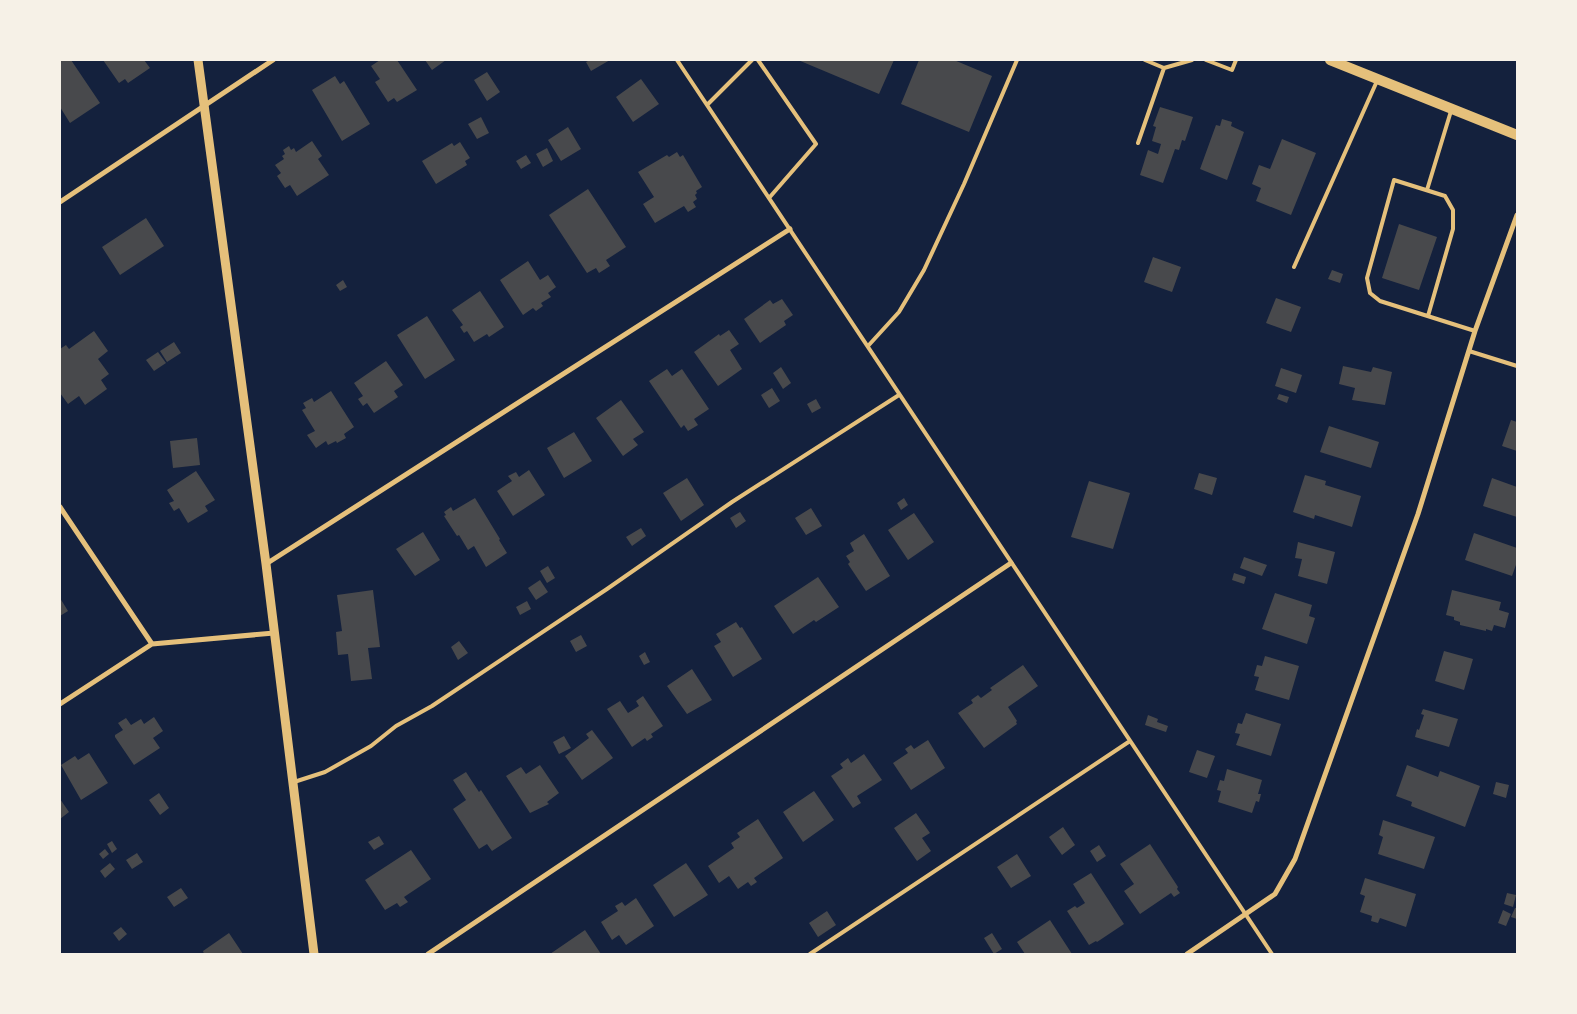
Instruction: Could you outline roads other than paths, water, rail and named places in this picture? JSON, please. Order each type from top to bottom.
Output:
[{"type":"main road","points":[[1330,60],[1517,136]]},
{"type":"street","points":[[198,60],[266,564],[314,954]]},
{"type":"street","points":[[60,202],[273,60]]},
{"type":"street","points":[[1187,954],[1275,894],[1295,859],[1418,514],[1475,331],[1517,215]]},
{"type":"street","points":[[266,564],[790,229]]},
{"type":"street","points":[[60,507],[152,644]]},
{"type":"street","points":[[428,954],[1011,563]]},
{"type":"street","points":[[60,704],[152,644],[274,633]]},
{"type":"lane","points":[[677,60],[1272,954]]},
{"type":"lane","points":[[707,105],[752,60]]},
{"type":"lane","points":[[758,60],[816,144],[769,198]]},
{"type":"lane","points":[[868,346],[899,312],[924,270],[1016,60]]},
{"type":"lane","points":[[1145,60],[1164,68],[1192,60]]},
{"type":"lane","points":[[1206,60],[1232,70],[1236,60]]},
{"type":"lane","points":[[1138,143],[1164,68]]},
{"type":"lane","points":[[1294,267],[1378,79]]},
{"type":"lane","points":[[1427,190],[1452,108]]},
{"type":"lane","points":[[1428,316],[1453,229],[1453,210],[1445,196],[1394,180],[1367,278],[1370,293],[1380,301],[1475,331]]},
{"type":"lane","points":[[1469,351],[1517,366]]},
{"type":"lane","points":[[293,782],[325,772],[371,746],[396,726],[432,706],[608,589],[732,502],[900,395]]},
{"type":"lane","points":[[810,954],[1130,741]]}]
